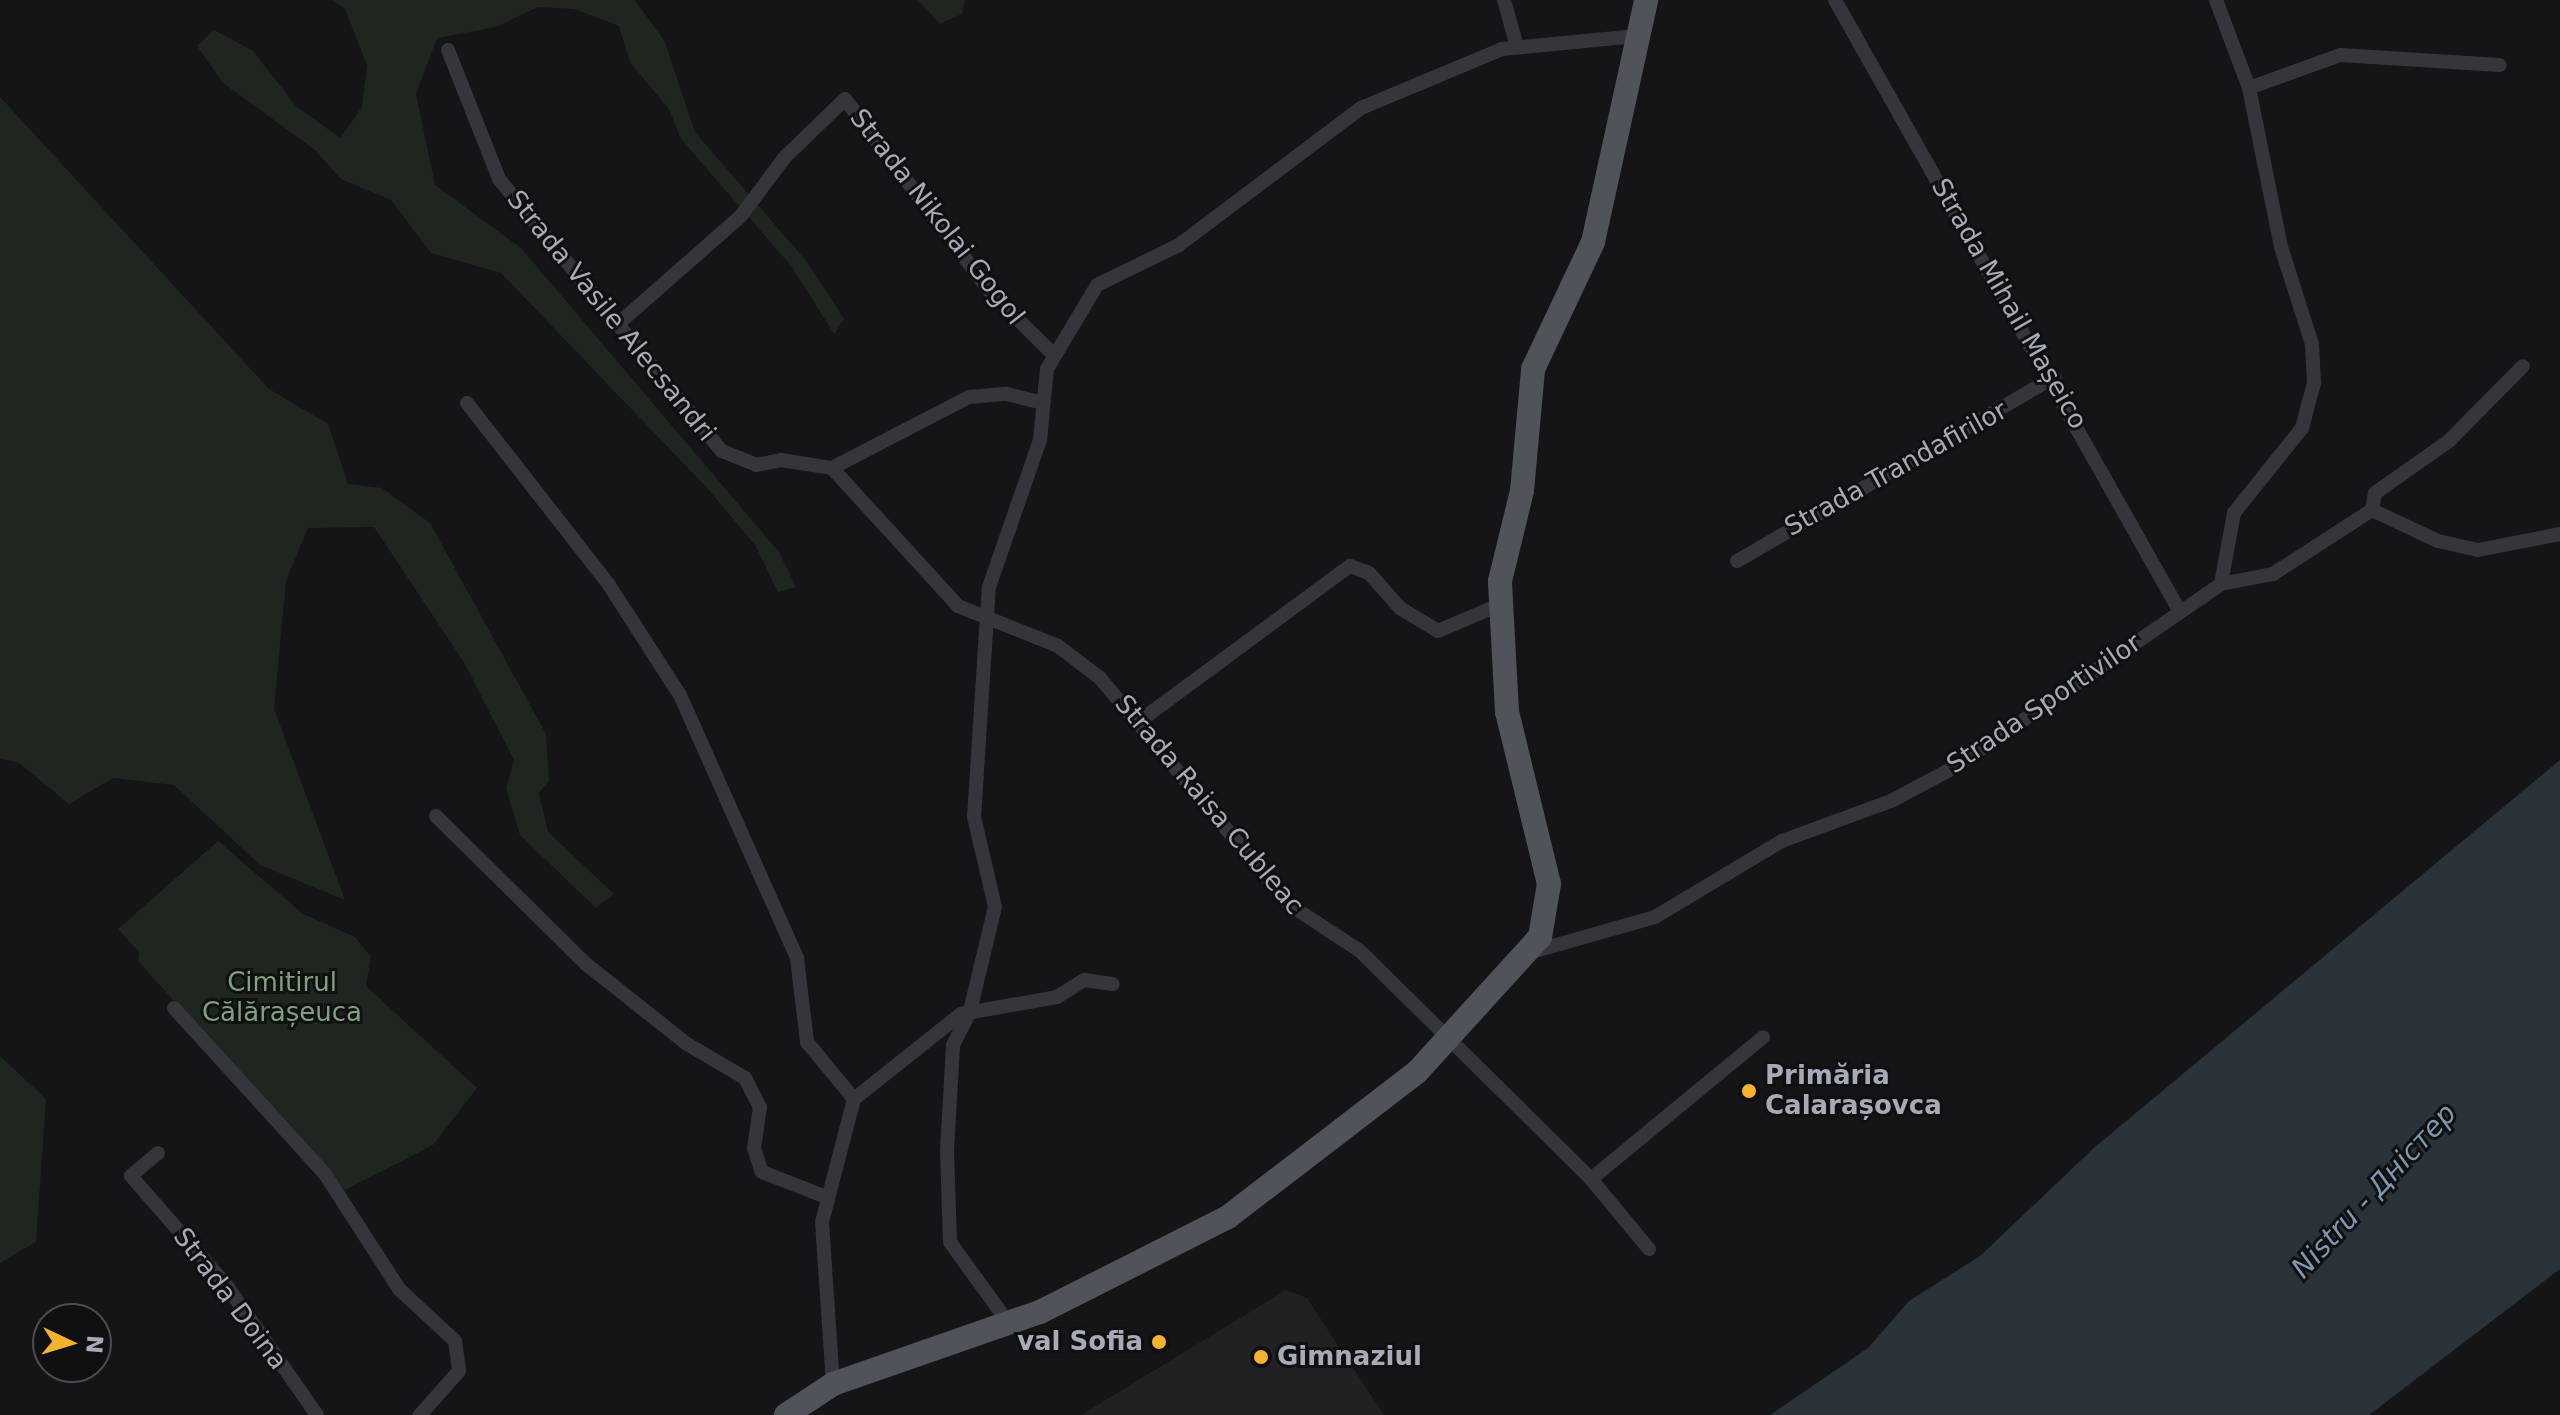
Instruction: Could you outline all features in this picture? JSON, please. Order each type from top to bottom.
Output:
[{"type":"main road","points":[[786,1415],[833,1384],[1010,1325],[1228,1217],[1401,1086],[1540,937],[1551,904],[1507,712],[1499,605],[1522,491],[1531,379],[1593,242],[1646,0]]},
{"type":"street","points":[[1504,0],[1517,47]]},
{"type":"street","name":"Strada Mihail Mașeico","points":[[1835,0],[2054,377],[2179,610]]},
{"type":"street","points":[[2216,0],[2249,88],[2284,259],[2312,344],[2314,383],[2302,428],[2234,513],[2221,584]]},
{"type":"street","points":[[1010,1325],[948,1231],[953,1045],[970,1011],[995,907],[974,817],[991,578],[1040,440],[1043,403],[1054,355],[1097,285],[1179,245],[1361,108],[1517,47],[1636,36]]},
{"type":"street","name":"Strada Vasile Alecsandri","points":[[448,50],[499,179],[735,461],[832,468]]},
{"type":"street","points":[[2249,88],[2340,55],[2500,65]]},
{"type":"street","name":"Strada Nikolai Gogol","points":[[618,324],[740,217],[785,157],[845,99],[991,293],[1054,355]]},
{"type":"street","points":[[2523,366],[2449,441],[2375,493],[2372,510],[2438,541],[2478,550],[2560,534]]},
{"type":"street","name":"Strada Trandafirilor","points":[[1737,561],[2054,377]]},
{"type":"street","points":[[988,615],[945,594],[832,468],[969,397],[1007,394],[1043,403]]},
{"type":"street","points":[[467,403],[609,585],[680,695],[797,958],[807,1042],[854,1099]]},
{"type":"street","name":"Strada Sportivilor","points":[[1523,954],[1655,917],[1782,841],[1849,821],[1930,781],[2221,584],[2273,574],[2372,510]]},
{"type":"street","points":[[1141,720],[1350,566],[1369,573],[1400,608],[1438,631],[1499,605]]},
{"type":"street","name":"Strada Raisa Cubleac","points":[[988,615],[1070,655],[1141,720],[1297,912],[1360,951],[1444,1038],[1591,1179],[1649,1249]]},
{"type":"street","points":[[436,816],[586,964],[687,1044],[745,1078],[760,1107],[754,1148],[762,1172],[826,1197]]},
{"type":"street","points":[[833,1384],[826,1197],[854,1099],[970,1011],[1057,997],[1084,980],[1113,984]]},
{"type":"street","points":[[174,1008],[325,1174],[399,1289],[455,1341],[459,1371],[420,1415]]},
{"type":"street","points":[[1591,1179],[1763,1037]]},
{"type":"street","name":"Strada Doina","points":[[158,1153],[131,1176],[227,1286],[317,1415]]},
{"type":"shaded area","name":"Gimnaziul","points":[[1286,1290],[1307,1298],[1384,1415],[1081,1415]]},
{"type":"green space","points":[[332,0],[635,0],[665,42],[695,132],[807,262],[844,319],[834,334],[792,267],[681,139],[669,109],[630,62],[619,26],[574,9],[538,7],[496,27],[437,38],[416,94],[435,185],[521,248],[779,552],[796,587],[778,592],[755,545],[708,489],[501,273],[431,253],[391,200],[341,179],[315,150],[223,83],[197,46],[214,30],[253,51],[296,106],[340,138],[362,107],[367,65],[345,9]]},
{"type":"green space","points":[[918,0],[965,0],[962,14],[940,24]]},
{"type":"green space","points":[[0,97],[269,389],[328,424],[348,484],[382,488],[430,523],[546,734],[549,781],[539,793],[548,832],[614,894],[596,908],[520,835],[506,788],[514,760],[465,664],[374,527],[308,528],[286,581],[274,709],[345,900],[260,865],[174,785],[113,778],[69,804],[18,762],[0,759]]},
{"type":"green space","name":"Cimitirul Călărașeuca","points":[[218,841],[303,914],[355,937],[371,957],[366,986],[477,1088],[433,1145],[345,1190],[138,961],[139,952],[118,929]]},
{"type":"green space","points":[[0,1056],[46,1099],[36,1242],[0,1263]]},
{"type":"water","name":"Nistru - Дністер","points":[[2560,760],[2560,1269],[2369,1415],[1770,1415],[1868,1348],[1909,1301],[1980,1256],[2095,1147]]},
{"type":"place","name":"Primăria Calarașovca","points":[[1749,1091]]},
{"type":"place","name":"val Sofia","points":[[1159,1342]]},
{"type":"place","name":"Gimnaziul","points":[[1261,1357]]}]
